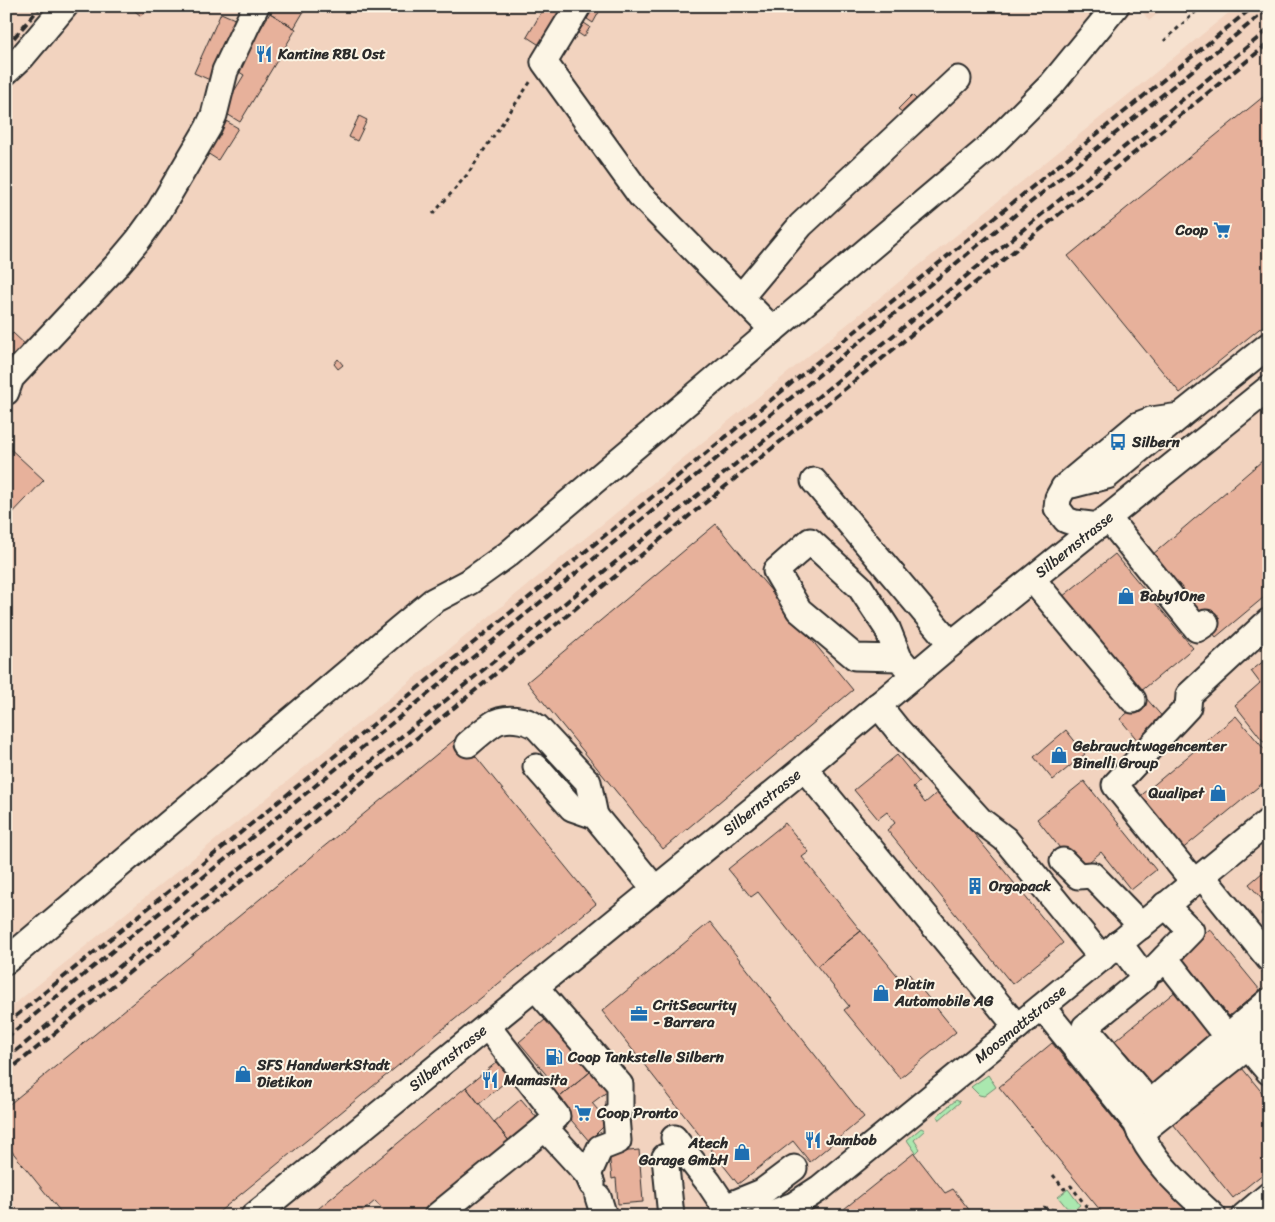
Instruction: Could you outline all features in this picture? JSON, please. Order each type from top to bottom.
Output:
[{"type":"street","points":[[6,72],[22,57],[65,6]]},
{"type":"street","points":[[6,392],[11,378],[117,265],[159,211],[208,128],[214,115],[225,71],[256,6]]},
{"type":"street","points":[[578,6],[544,62],[640,195],[773,330]]},
{"type":"street","points":[[6,961],[433,601],[469,582],[508,554],[988,148],[1052,84],[1116,6]]},
{"type":"street","points":[[740,297],[800,225],[958,79]]},
{"type":"street","points":[[1206,623],[1197,629],[1104,522],[1075,523],[1066,520],[1059,512],[1057,503],[1064,487],[1138,425],[1151,420],[1180,416],[1269,345]]},
{"type":"street","name":"Silbernstrasse","points":[[254,1216],[804,768],[878,705],[906,667],[952,644],[1269,388]]},
{"type":"street","points":[[814,481],[952,644]]},
{"type":"street","points":[[810,541],[860,588],[888,628],[906,667],[855,657],[799,610],[776,571],[810,541]]},
{"type":"street","points":[[1033,580],[1133,700]]},
{"type":"street","points":[[1269,621],[1189,695],[1188,707],[1116,785],[1269,959]]},
{"type":"street","points":[[878,705],[898,730],[980,820],[1005,839],[1111,950],[1145,978]]},
{"type":"street","points":[[468,744],[495,722],[514,719],[529,721],[537,727],[588,782],[595,816],[655,889]]},
{"type":"street","points":[[536,768],[572,808],[595,816]]},
{"type":"street","points":[[804,768],[1017,1027]]},
{"type":"street","name":"Moosmattstrasse","points":[[765,1216],[795,1210],[1269,821]]},
{"type":"street","points":[[1063,861],[1078,876],[1092,875],[1132,916],[1140,927]]},
{"type":"street","points":[[1165,906],[1191,931],[1145,978],[1085,1027],[1150,1103],[1238,1042],[1269,1030]]},
{"type":"street","points":[[1165,958],[1238,1042],[1269,1072]]},
{"type":"street","points":[[535,987],[620,1084],[620,1107],[616,1116],[618,1141],[600,1148],[596,1193]]},
{"type":"street","points":[[1140,1133],[1238,1042],[1269,1001]]},
{"type":"street","points":[[1042,1007],[1136,1123],[1143,1141],[1181,1187],[1213,1216]]},
{"type":"street","points":[[437,1216],[546,1128],[557,1116],[486,1026]]},
{"type":"street","points":[[546,1128],[596,1193]]},
{"type":"street","points":[[671,1216],[670,1148],[728,1211],[762,1192],[794,1168]]},
{"type":"street","points":[[1244,1216],[1269,1195]]},
{"type":"path","points":[[1164,41],[1202,6]]},
{"type":"path","points":[[433,214],[468,175],[544,62]]},
{"type":"path","points":[[1043,1207],[1068,1214],[1085,1215],[1086,1206],[1072,1186],[1064,1189],[1054,1175]]},
{"type":"shaded area","points":[[6,6],[1137,6],[1020,131],[424,618],[6,974]]},
{"type":"shaded area","points":[[1139,6],[1166,6],[1149,21]]},
{"type":"shaded area","points":[[1237,6],[1269,6],[1269,1216],[6,1216],[6,1011]]},
{"type":"green space","points":[[988,1075],[996,1087],[984,1096],[979,1095],[971,1087]]},
{"type":"green space","points":[[956,1100],[960,1102],[939,1120],[937,1116]]},
{"type":"green space","points":[[921,1128],[925,1130],[914,1140],[920,1149],[916,1153],[907,1140]]},
{"type":"green space","points":[[1068,1189],[1080,1205],[1075,1209],[1067,1208],[1058,1197]]},
{"type":"building","points":[[129,6],[150,6],[141,16]]},
{"type":"building","points":[[275,6],[307,6],[294,28],[270,13]]},
{"type":"building","points":[[545,6],[565,6],[541,46],[527,37]]},
{"type":"building","points":[[593,9],[599,12],[593,23],[587,19]]},
{"type":"building","points":[[221,13],[237,20],[210,80],[194,73]]},
{"type":"building","points":[[270,13],[296,29],[240,122],[222,111],[244,75],[236,70]]},
{"type":"building","points":[[584,23],[590,27],[584,37],[578,33]]},
{"type":"building","points":[[1269,92],[1269,321],[1180,393],[1068,256]]},
{"type":"building","points":[[912,95],[916,99],[902,112],[898,109]]},
{"type":"building","points":[[359,116],[367,120],[357,141],[349,137]]},
{"type":"building","points":[[226,121],[238,128],[218,160],[207,153]]},
{"type":"building","points":[[13,333],[29,348],[6,373],[6,341]]},
{"type":"building","points":[[338,359],[343,365],[338,369],[334,364]]},
{"type":"building","points":[[6,445],[44,480],[6,520]]},
{"type":"building","points":[[1269,455],[1269,593],[1216,637],[1152,555]]},
{"type":"building","points":[[716,524],[853,690],[663,849],[527,682]]},
{"type":"building","points":[[1115,554],[1193,648],[1140,692],[1062,597]]},
{"type":"building","points":[[1269,657],[1269,745],[1267,746],[1235,705],[1260,683],[1251,671]]},
{"type":"building","points":[[1146,698],[1165,720],[1139,742],[1120,719]]},
{"type":"building","points":[[1236,716],[1269,755],[1269,778],[1180,851],[1137,799]]},
{"type":"building","name":"Gebrauchtwagencenter Binelli Group","points":[[1066,730],[1085,754],[1053,780],[1034,757]]},
{"type":"building","points":[[459,736],[596,904],[214,1216],[64,1216],[6,1144],[6,1107]]},
{"type":"building","name":"Orgapack","points":[[897,755],[919,782],[913,787],[925,803],[939,791],[1063,943],[1012,984],[887,830],[895,823],[887,812],[878,819],[854,790]]},
{"type":"building","points":[[1084,781],[1156,870],[1131,890],[1101,852],[1078,871],[1037,819]]},
{"type":"building","points":[[785,823],[809,852],[802,857],[861,931],[817,966],[758,892],[751,897],[728,869]]},
{"type":"building","points":[[1269,867],[1269,908],[1249,884]]},
{"type":"building","points":[[1269,908],[1269,923],[1261,914]]},
{"type":"building","points":[[710,922],[864,1117],[810,1162],[793,1141],[738,1184],[602,1011]]},
{"type":"building","points":[[1210,929],[1260,990],[1229,1016],[1179,955]]},
{"type":"building","name":"Platin Automobile AG","points":[[861,931],[901,980],[909,974],[956,1032],[900,1078],[844,1010],[849,1006],[817,966]]},
{"type":"building","points":[[1177,990],[1215,1036],[1149,1091],[1111,1044]]},
{"type":"building","name":"Coop Tankstelle Silbern","points":[[546,1019],[590,1072],[555,1101],[547,1090],[554,1084],[519,1042]]},
{"type":"building","points":[[1052,1043],[1193,1216],[1105,1216],[999,1087]]},
{"type":"building","points":[[497,1062],[510,1078],[479,1104],[466,1087]]},
{"type":"building","points":[[1237,1062],[1269,1101],[1269,1169],[1233,1198],[1169,1119]]},
{"type":"building","name":"Coop Pronto","points":[[595,1068],[612,1088],[592,1103],[608,1122],[589,1141],[555,1101]]},
{"type":"building","points":[[466,1087],[510,1142],[420,1216],[388,1216],[375,1201],[357,1216],[315,1216],[313,1213]]},
{"type":"building","points":[[521,1099],[538,1119],[510,1142],[494,1122]]},
{"type":"building","points":[[639,1150],[643,1202],[618,1204],[616,1178],[612,1179],[609,1153]]},
{"type":"building","points":[[914,1153],[945,1193],[953,1189],[974,1216],[844,1216],[844,1209]]},
{"type":"railway","points":[[6,47],[41,6]]},
{"type":"railway","points":[[6,1024],[1254,6]]},
{"type":"railway","points":[[6,1038],[1269,8]]},
{"type":"railway","points":[[6,1059],[1269,29]]},
{"type":"railway","points":[[6,1073],[1269,43]]},
{"type":"place","name":"Kantine RBL Ost","points":[[264,54]]},
{"type":"place","name":"Coop","points":[[1222,230]]},
{"type":"place","name":"Silbern","points":[[1118,442]]},
{"type":"place","name":"Baby1One","points":[[1126,596]]},
{"type":"place","name":"Gebrauchtwagencenter Binelli Group","points":[[1059,755]]},
{"type":"place","name":"Qualipet","points":[[1218,793]]},
{"type":"place","name":"Orgapack","points":[[975,886]]},
{"type":"place","name":"Platin Automobile AG","points":[[881,993]]},
{"type":"place","name":"CritSecurity - Barrera","points":[[639,1014]]},
{"type":"place","name":"Coop Tankstelle Silbern","points":[[554,1057]]},
{"type":"place","name":"SFS HandwerkStadt Dietikon","points":[[243,1074]]},
{"type":"place","name":"Mamasita","points":[[490,1080]]},
{"type":"place","name":"Coop Pronto","points":[[583,1113]]},
{"type":"place","name":"Jambob","points":[[813,1140]]},
{"type":"place","name":"Atech Garage GmbH","points":[[742,1152]]}]
